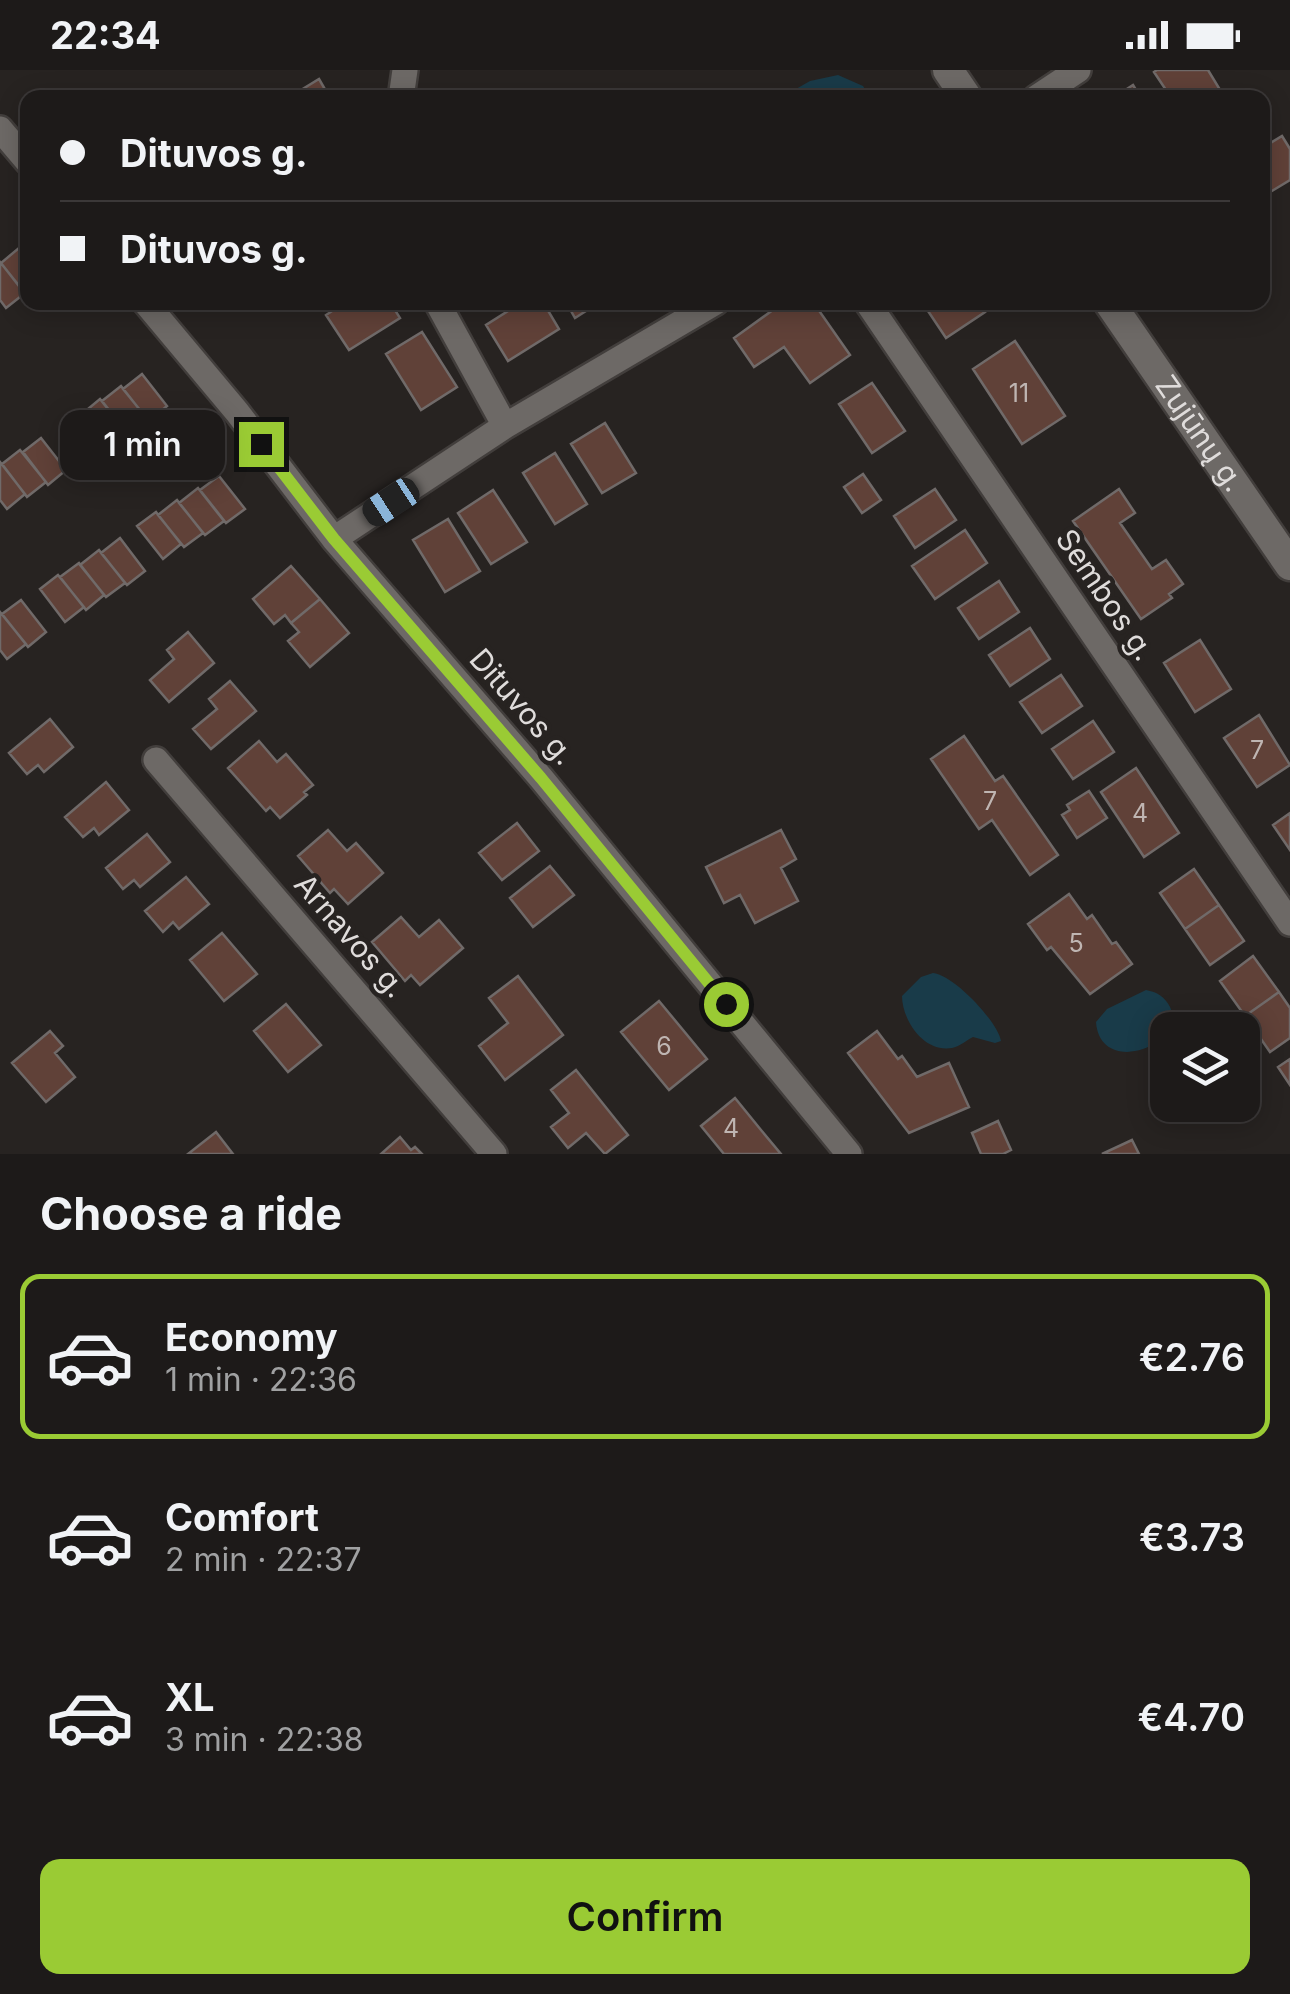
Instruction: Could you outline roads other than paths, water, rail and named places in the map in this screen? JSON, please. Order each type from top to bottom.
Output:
[{"type":"main road","name":"Zujūnų g.","points":[[1114,310],[1290,565]]},
{"type":"street","points":[[1048,90],[1078,70]]},
{"type":"street","points":[[0,129],[20,153]]},
{"type":"street","name":"Dituvos g.","points":[[153,310],[334,539],[541,778],[849,1154]]},
{"type":"street","points":[[441,310],[505,426]]},
{"type":"street","points":[[334,539],[505,426],[702,310]]},
{"type":"street","name":"Sembos g.","points":[[872,310],[1290,923]]},
{"type":"street","name":"Arnavos g.","points":[[156,760],[494,1154]]},
{"type":"water","points":[[838,75],[866,90],[794,90],[810,81]]},
{"type":"water","points":[[933,973],[952,982],[974,1001],[1001,1041],[973,1037],[955,1047],[942,1048],[916,1033],[902,996],[921,977]]},
{"type":"water","points":[[1146,990],[1166,1000],[1171,1012],[1150,1012],[1150,1046],[1126,1052],[1112,1049],[1101,1039],[1096,1022],[1107,1009]]}]
